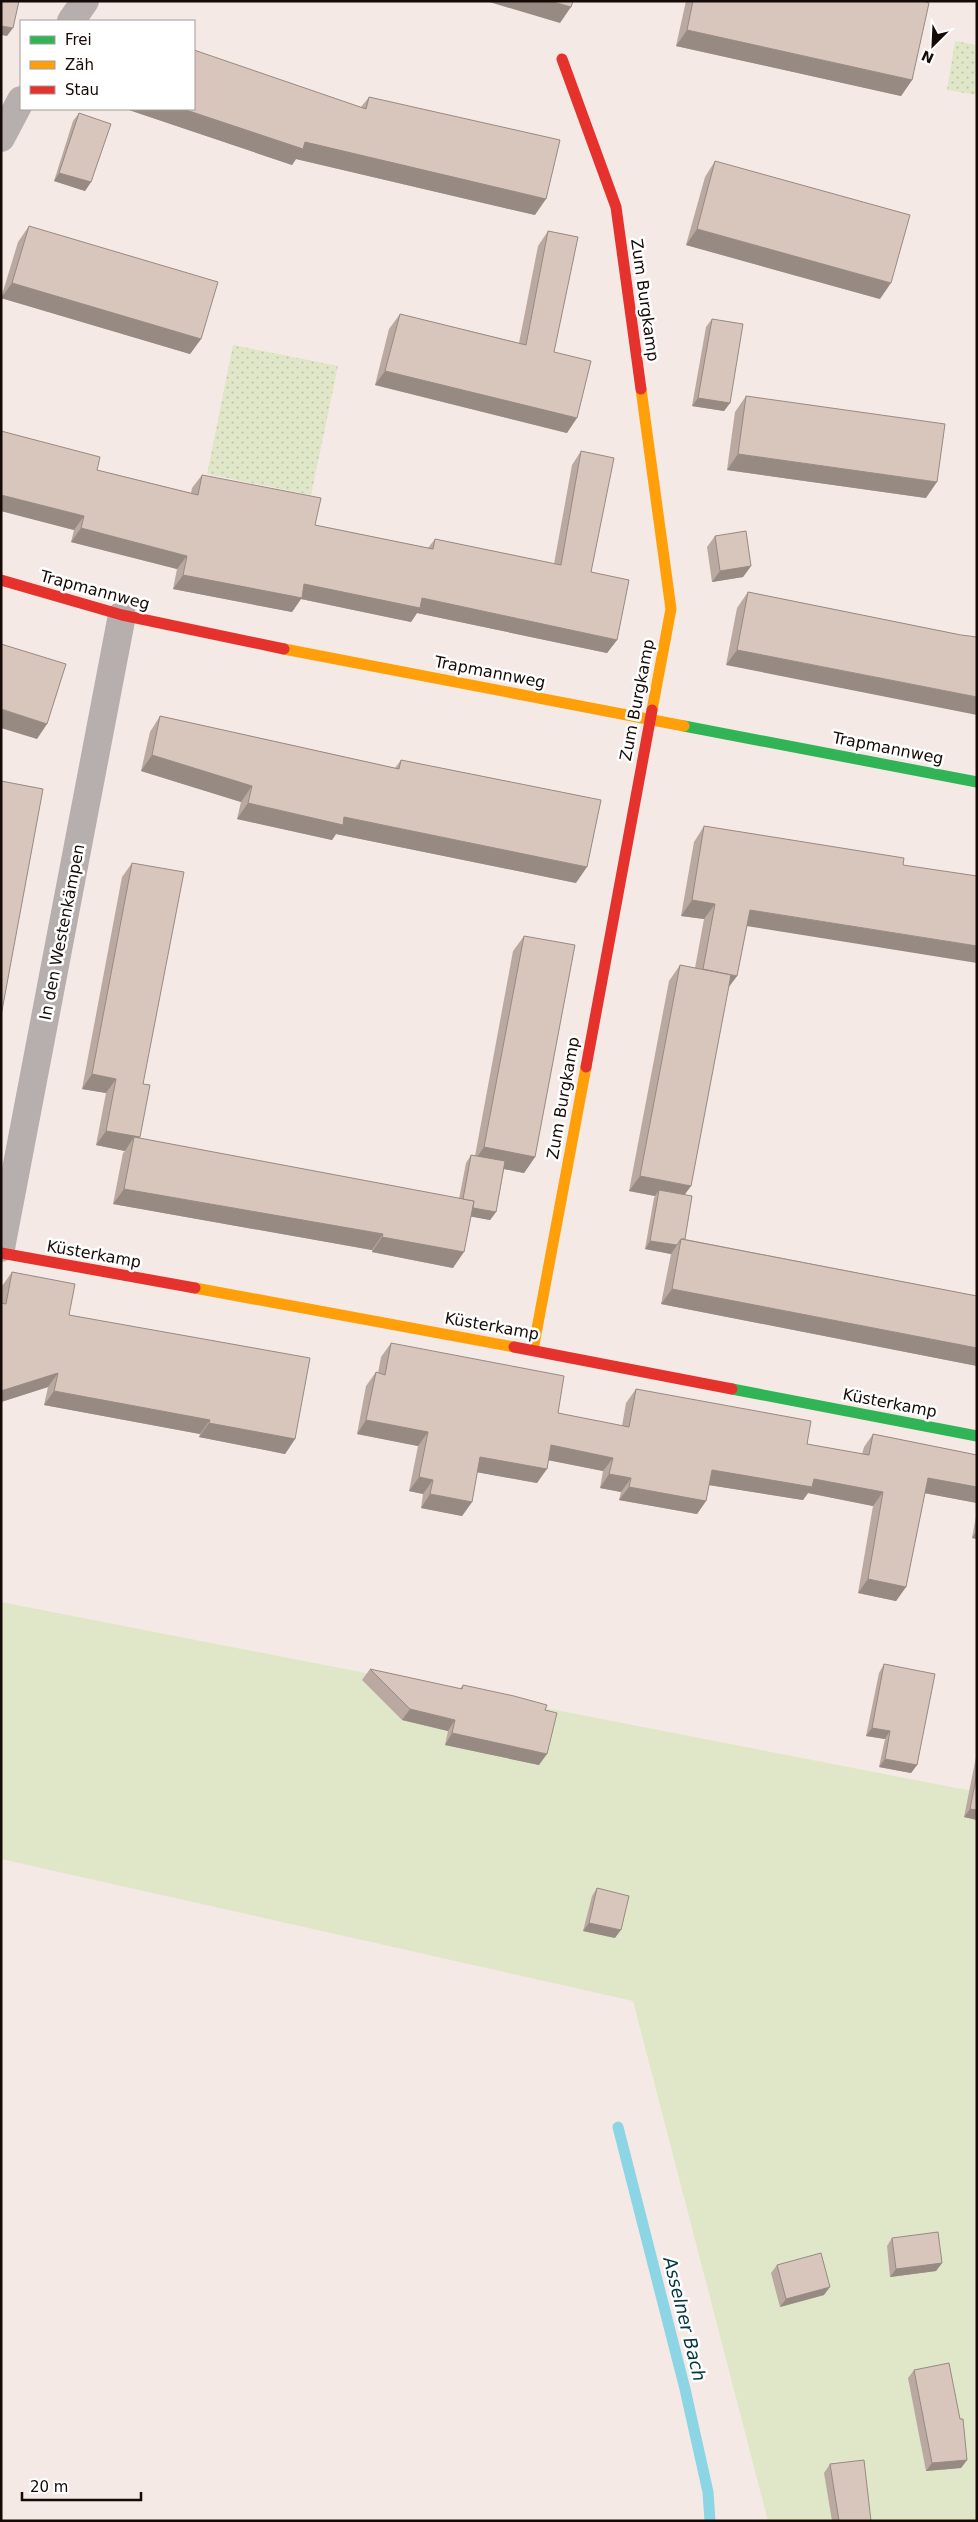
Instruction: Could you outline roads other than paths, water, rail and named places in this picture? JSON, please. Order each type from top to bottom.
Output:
[{"type":"street","points":[[72,20],[85,1]]},
{"type":"street","name":"Zum Burgkamp","points":[[534,1350],[671,609],[616,207],[562,59]]},
{"type":"street","points":[[1,138],[20,102]]},
{"type":"street","name":"Trapmannweg","points":[[1,580],[122,615],[226,638],[977,782]]},
{"type":"street","name":"In den Westenkämpen","points":[[1,1248],[122,615]]},
{"type":"street","name":"Küsterkamp","points":[[1,1253],[534,1350],[977,1436]]},
{"type":"waterway","name":"Asselner Bach","points":[[618,2127],[685,2389],[708,2492],[710,2521]]}]
